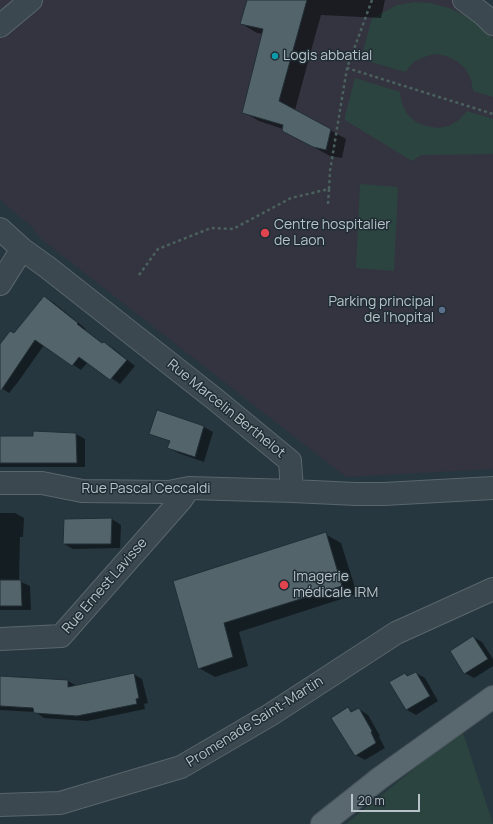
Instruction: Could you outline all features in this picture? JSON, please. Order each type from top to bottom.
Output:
[{"type":"main road","points":[[322,824],[380,778],[493,697]]},
{"type":"street","points":[[2,21],[31,0]]},
{"type":"street","points":[[464,0],[493,24]]},
{"type":"street","name":"Rue Marcelin Berthelot","points":[[0,229],[22,249],[154,351],[290,461],[292,491]]},
{"type":"street","points":[[0,284],[22,249]]},
{"type":"street","name":"Rue Pascal Ceccaldi","points":[[0,483],[42,483],[82,491],[169,492],[189,488],[292,491]]},
{"type":"street","name":"Rue Ernest Lavisse","points":[[0,639],[61,636],[181,500],[189,488]]},
{"type":"street","points":[[292,491],[384,494],[493,488]]},
{"type":"street","name":"Promenade Saint-Martin","points":[[0,805],[60,803],[181,767],[270,715],[396,633],[493,588]]},
{"type":"path","points":[[328,204],[330,171],[347,68],[372,0]]},
{"type":"path","points":[[347,68],[493,114]]},
{"type":"path","points":[[139,275],[158,249],[211,228],[233,228],[291,198],[329,189]]},
{"type":"shaded area","name":"Centre hospitalier de Laon","points":[[0,0],[484,0],[493,11],[493,469],[346,477],[41,239],[31,226],[0,200]]},
{"type":"green space","points":[[415,2],[430,3],[452,9],[469,18],[490,35],[493,39],[493,97],[473,91],[471,79],[465,68],[457,61],[447,56],[435,54],[424,57],[414,62],[405,72],[361,59],[372,18],[397,5]]},
{"type":"green space","points":[[355,78],[400,92],[402,104],[407,114],[416,122],[426,126],[438,128],[449,126],[459,120],[467,111],[493,119],[493,154],[421,155],[412,161],[345,120]]},
{"type":"green space","points":[[360,184],[398,187],[394,271],[356,268]]},
{"type":"green space","points":[[462,730],[493,824],[346,824]]},
{"type":"building","points":[[247,0],[307,0],[279,101],[331,129],[326,150],[313,147],[282,131],[283,125],[242,113],[263,29],[240,24]]},
{"type":"building","points":[[44,296],[78,323],[77,324],[127,360],[110,380],[79,357],[72,366],[35,340],[0,392],[0,344],[10,331],[14,333]]},
{"type":"building","points":[[157,410],[204,426],[195,457],[167,448],[170,441],[149,434]]},
{"type":"building","points":[[33,431],[76,433],[77,463],[0,463],[0,436],[33,436]]},
{"type":"building","points":[[112,518],[111,544],[63,544],[64,519]]},
{"type":"building","points":[[326,532],[342,586],[224,623],[233,657],[198,669],[173,581]]},
{"type":"building","points":[[0,580],[21,580],[22,606],[0,606]]},
{"type":"building","points":[[473,636],[488,659],[464,674],[450,651]]},
{"type":"building","points":[[416,672],[430,696],[406,710],[389,682],[405,673],[407,676]]},
{"type":"building","points":[[134,673],[139,698],[136,699],[137,704],[77,716],[34,713],[33,708],[0,706],[0,676],[68,680],[68,687]]},
{"type":"building","points":[[348,707],[351,712],[359,708],[372,731],[371,732],[376,743],[355,756],[331,718]]},
{"type":"place","name":"Logis abbatial","points":[[275,56]]},
{"type":"place","name":"Centre hospitalier de Laon","points":[[265,233]]},
{"type":"place","name":"Parking principal de l'hopital","points":[[442,310]]},
{"type":"place","name":"Imagerie médicale IRM","points":[[284,585]]}]
